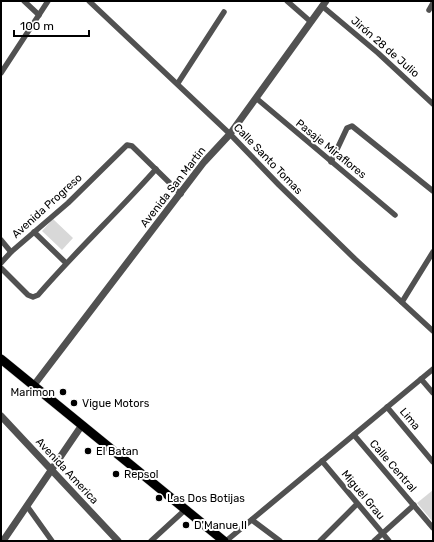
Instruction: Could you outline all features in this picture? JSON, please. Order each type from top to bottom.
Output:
[{"type":"highway","points":[[1,358],[225,541]]},
{"type":"street","points":[[24,1],[39,15]]},
{"type":"street","points":[[1,73],[48,1]]},
{"type":"street","name":"Calle Santo Tomas","points":[[88,1],[178,83],[355,259],[433,331]]},
{"type":"street","points":[[287,1],[311,22]]},
{"type":"street","points":[[428,10],[433,3]]},
{"type":"street","name":"Avenida San Martin","points":[[34,385],[204,162],[230,134],[324,4]]},
{"type":"street","name":"Jirón 28 de Julio","points":[[324,4],[433,104]]},
{"type":"street","points":[[178,83],[224,12]]},
{"type":"street","name":"Pasaje Miraflores","points":[[256,98],[394,215]]},
{"type":"street","points":[[331,162],[347,128],[352,126],[433,190]]},
{"type":"street","name":"Avenida Progreso","points":[[1,263],[11,252],[68,203],[127,145],[132,146],[156,170]]},
{"type":"street","points":[[1,268],[28,295],[33,297],[38,295],[66,263],[118,212],[156,170],[181,194]]},
{"type":"street","points":[[34,232],[66,263]]},
{"type":"street","points":[[1,240],[11,252]]},
{"type":"street","points":[[402,302],[433,252]]},
{"type":"street","points":[[225,541],[433,369]]},
{"type":"street","points":[[421,379],[433,393]]},
{"type":"street","name":"Lima","points":[[387,407],[433,462]]},
{"type":"street","name":"Avenida America","points":[[1,416],[118,541]]},
{"type":"street","points":[[3,541],[82,425]]},
{"type":"street","name":"Calle Central","points":[[354,435],[433,528]]},
{"type":"street","name":"Miguel Grau","points":[[322,462],[389,541]]},
{"type":"street","points":[[320,541],[357,504]]},
{"type":"street","points":[[27,506],[52,541]]},
{"type":"street","points":[[374,541],[414,506]]},
{"type":"street","points":[[151,541],[186,509]]},
{"type":"street","points":[[252,520],[280,541]]},
{"type":"shaded area","points":[[53,219],[73,238],[62,250],[42,231]]},
{"type":"shaded area","points":[[433,490],[433,522],[417,503]]},
{"type":"place","name":"Marimon","points":[[63,392]]},
{"type":"place","name":"Vigue Motors","points":[[74,403]]},
{"type":"place","name":"El Batan","points":[[88,451]]},
{"type":"place","name":"Repsol","points":[[116,474]]},
{"type":"place","name":"Las Dos Botijas","points":[[159,498]]},
{"type":"place","name":"D'Manue II","points":[[186,525]]}]
